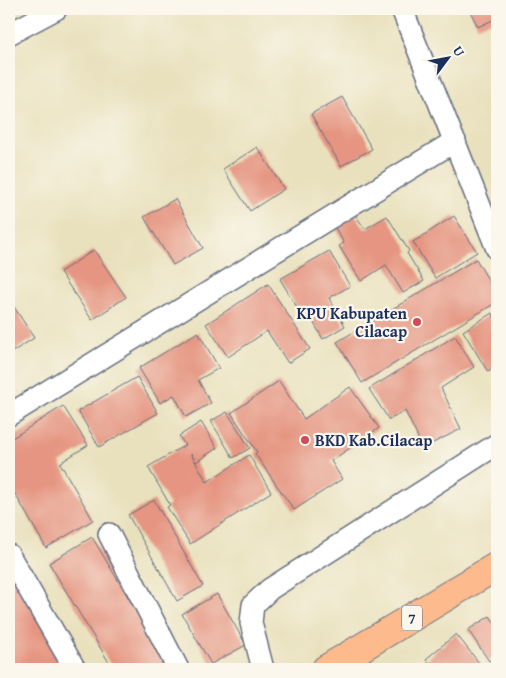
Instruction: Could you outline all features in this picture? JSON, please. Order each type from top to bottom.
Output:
[{"type":"highway","name":"7","points":[[326,669],[357,662],[497,566]]},
{"type":"street","points":[[9,34],[56,9]]},
{"type":"street","points":[[402,9],[497,249]]},
{"type":"street","points":[[9,415],[455,142]]},
{"type":"street","points":[[263,669],[251,623],[253,605],[270,589],[497,444]]},
{"type":"street","points":[[109,534],[178,669]]},
{"type":"street","points":[[9,555],[75,669]]},
{"type":"building","points":[[469,9],[497,9],[497,18],[478,27]]},
{"type":"building","points":[[342,97],[372,149],[341,166],[311,114]]},
{"type":"building","points":[[257,147],[284,189],[250,211],[223,169]]},
{"type":"building","points":[[175,199],[203,248],[173,265],[144,217]]},
{"type":"building","points":[[354,213],[365,229],[387,216],[409,251],[407,253],[424,281],[403,293],[386,265],[361,281],[339,246],[344,243],[334,226]]},
{"type":"building","points":[[454,216],[477,252],[435,278],[413,242]]},
{"type":"building","points":[[94,250],[126,297],[92,320],[60,272]]},
{"type":"building","points":[[329,251],[350,286],[329,298],[345,326],[323,339],[307,311],[301,314],[280,279]]},
{"type":"building","name":"KPU Kabupaten Cilacap","points":[[476,259],[497,295],[497,302],[362,383],[337,342]]},
{"type":"building","points":[[268,284],[310,349],[288,363],[267,331],[228,357],[206,324]]},
{"type":"building","points":[[9,299],[34,338],[9,354]]},
{"type":"building","points":[[492,313],[497,321],[497,366],[488,372],[463,331]]},
{"type":"building","points":[[198,332],[219,368],[198,380],[211,403],[186,417],[174,395],[160,403],[139,368]]},
{"type":"building","name":"KPU Kabupaten Cilacap","points":[[455,336],[474,367],[441,388],[461,429],[423,448],[405,411],[389,420],[369,389]]},
{"type":"building","points":[[137,377],[158,413],[99,447],[78,411]]},
{"type":"building","name":"BKD Kab.Cilacap","points":[[279,381],[304,419],[350,387],[379,428],[331,461],[342,479],[294,510],[255,454],[257,452],[231,413]]},
{"type":"building","points":[[63,406],[88,445],[60,463],[93,520],[46,548],[14,492],[9,495],[9,440]]},
{"type":"building","points":[[227,412],[250,448],[233,458],[211,421]]},
{"type":"building","points":[[201,422],[217,448],[196,462],[191,454],[207,482],[249,455],[271,492],[190,544],[167,507],[170,505],[148,467],[185,445],[179,436]]},
{"type":"building","points":[[154,500],[203,586],[177,601],[128,515]]},
{"type":"building","points":[[92,537],[171,669],[113,669],[49,563]]},
{"type":"building","points":[[9,563],[65,666],[60,669],[9,669]]},
{"type":"building","points":[[217,594],[246,645],[211,664],[182,614]]},
{"type":"building","points":[[490,616],[497,627],[497,656],[489,661],[468,630]]},
{"type":"building","points":[[456,634],[484,669],[435,669],[426,659]]},
{"type":"place","name":"KPU Kabupaten Cilacap","points":[[417,322]]},
{"type":"place","name":"BKD Kab.Cilacap","points":[[305,440]]}]
